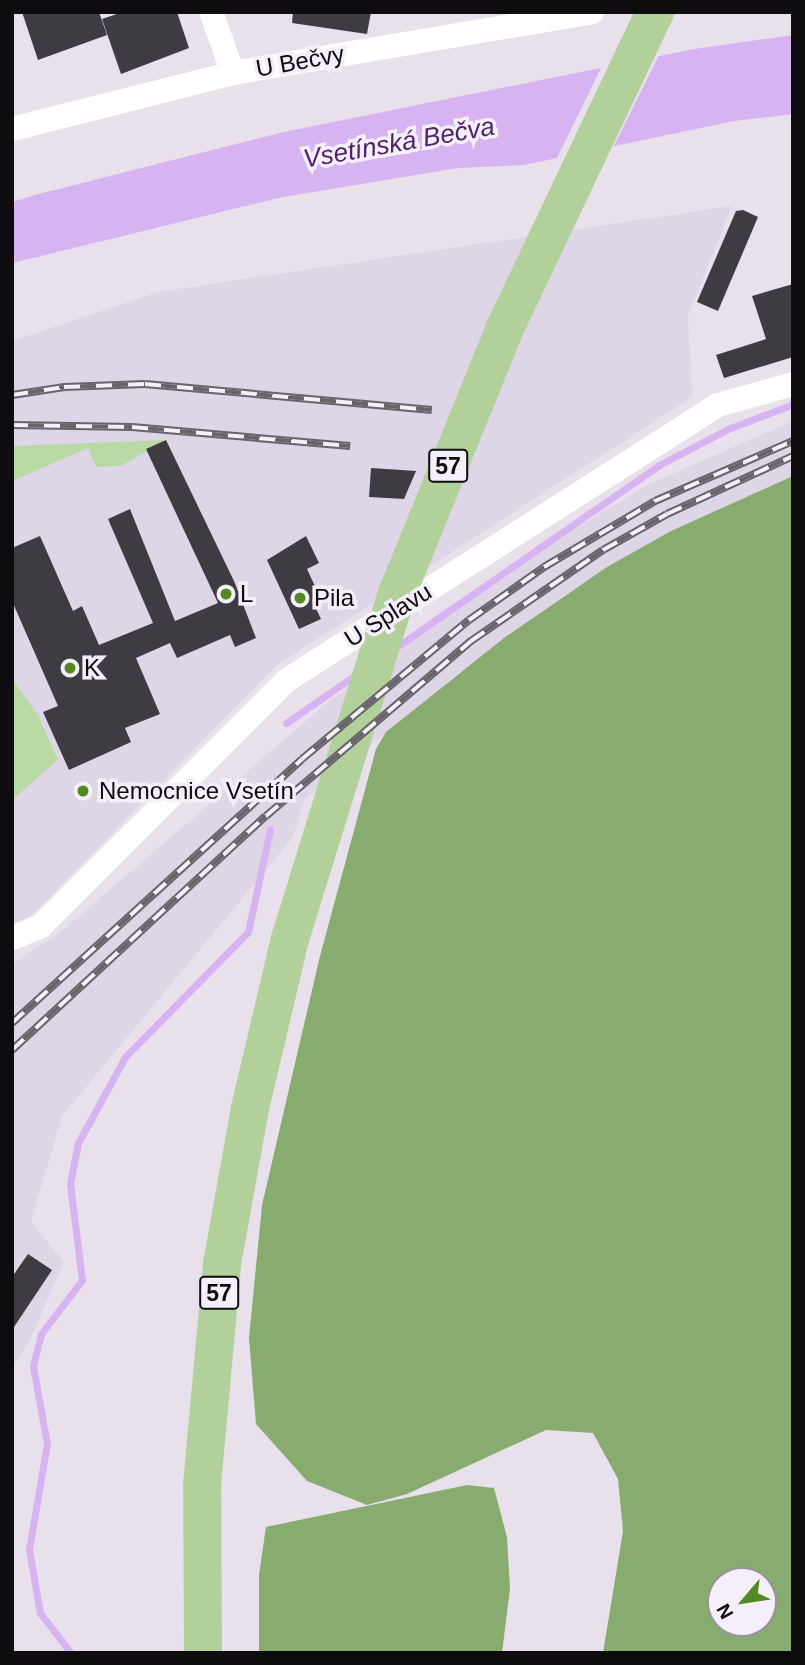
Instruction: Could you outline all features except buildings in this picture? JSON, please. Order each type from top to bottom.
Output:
[{"type":"main road","name":"57","points":[[203,1653],[202,1485],[222,1264],[250,1108],[290,939],[402,582],[504,330],[655,12]]},
{"type":"street","points":[[211,12],[233,73]]},
{"type":"street","name":"U Bečvy","points":[[12,129],[233,73],[592,12]]},
{"type":"street","name":"U Splavu","points":[[12,938],[41,926],[287,680],[718,405],[793,384]]},
{"type":"shaded area","points":[[732,206],[688,315],[692,397],[277,665],[31,916],[12,924],[12,341],[158,292]]},
{"type":"shaded area","points":[[793,421],[793,476],[671,531],[562,597],[457,674],[304,800],[293,837],[62,1116],[31,1222],[64,1262],[29,1342],[12,1367],[12,964],[57,935],[328,702],[533,554],[647,485]]},
{"type":"green space","points":[[166,440],[121,466],[96,467],[88,448],[12,481],[12,446]]},
{"type":"green space","points":[[793,476],[793,1653],[603,1653],[623,1531],[618,1479],[593,1433],[546,1430],[407,1494],[367,1505],[307,1481],[256,1424],[249,1338],[262,1205],[320,956],[376,749],[386,732],[504,638],[607,567],[671,531]]},
{"type":"green space","points":[[12,679],[38,715],[58,760],[12,800]]},
{"type":"green space","points":[[467,1485],[494,1488],[507,1537],[510,1589],[502,1653],[259,1653],[259,1575],[266,1527]]},
{"type":"water","name":"Vsetínská Bečva","points":[[793,35],[793,114],[734,121],[524,165],[458,168],[283,197],[12,263],[12,202],[35,195],[284,132],[694,49]]},
{"type":"pier","points":[[660,53],[612,150],[555,162],[602,66]]},
{"type":"waterway","points":[[395,648],[659,465],[728,429],[793,404]]},
{"type":"waterway","points":[[286,723],[357,674]]},
{"type":"waterway","points":[[71,1653],[40,1613],[29,1549],[47,1444],[33,1366],[41,1334],[82,1280],[70,1184],[78,1143],[125,1057],[248,932],[270,829]]},
{"type":"railway","points":[[12,395],[64,387],[145,384],[432,410]]},
{"type":"railway","points":[[12,425],[132,427],[350,446]]},
{"type":"railway","points":[[12,1023],[302,759],[469,620],[544,567],[655,501],[793,441]]},
{"type":"railway","points":[[12,1050],[266,816],[471,641],[603,550],[667,514],[793,456]]},
{"type":"place","name":"L","points":[[226,594]]},
{"type":"place","name":"Pila","points":[[300,598]]},
{"type":"place","name":"K","points":[[70,668]]},
{"type":"place","name":"Nemocnice Vsetín","points":[[83,791]]}]
